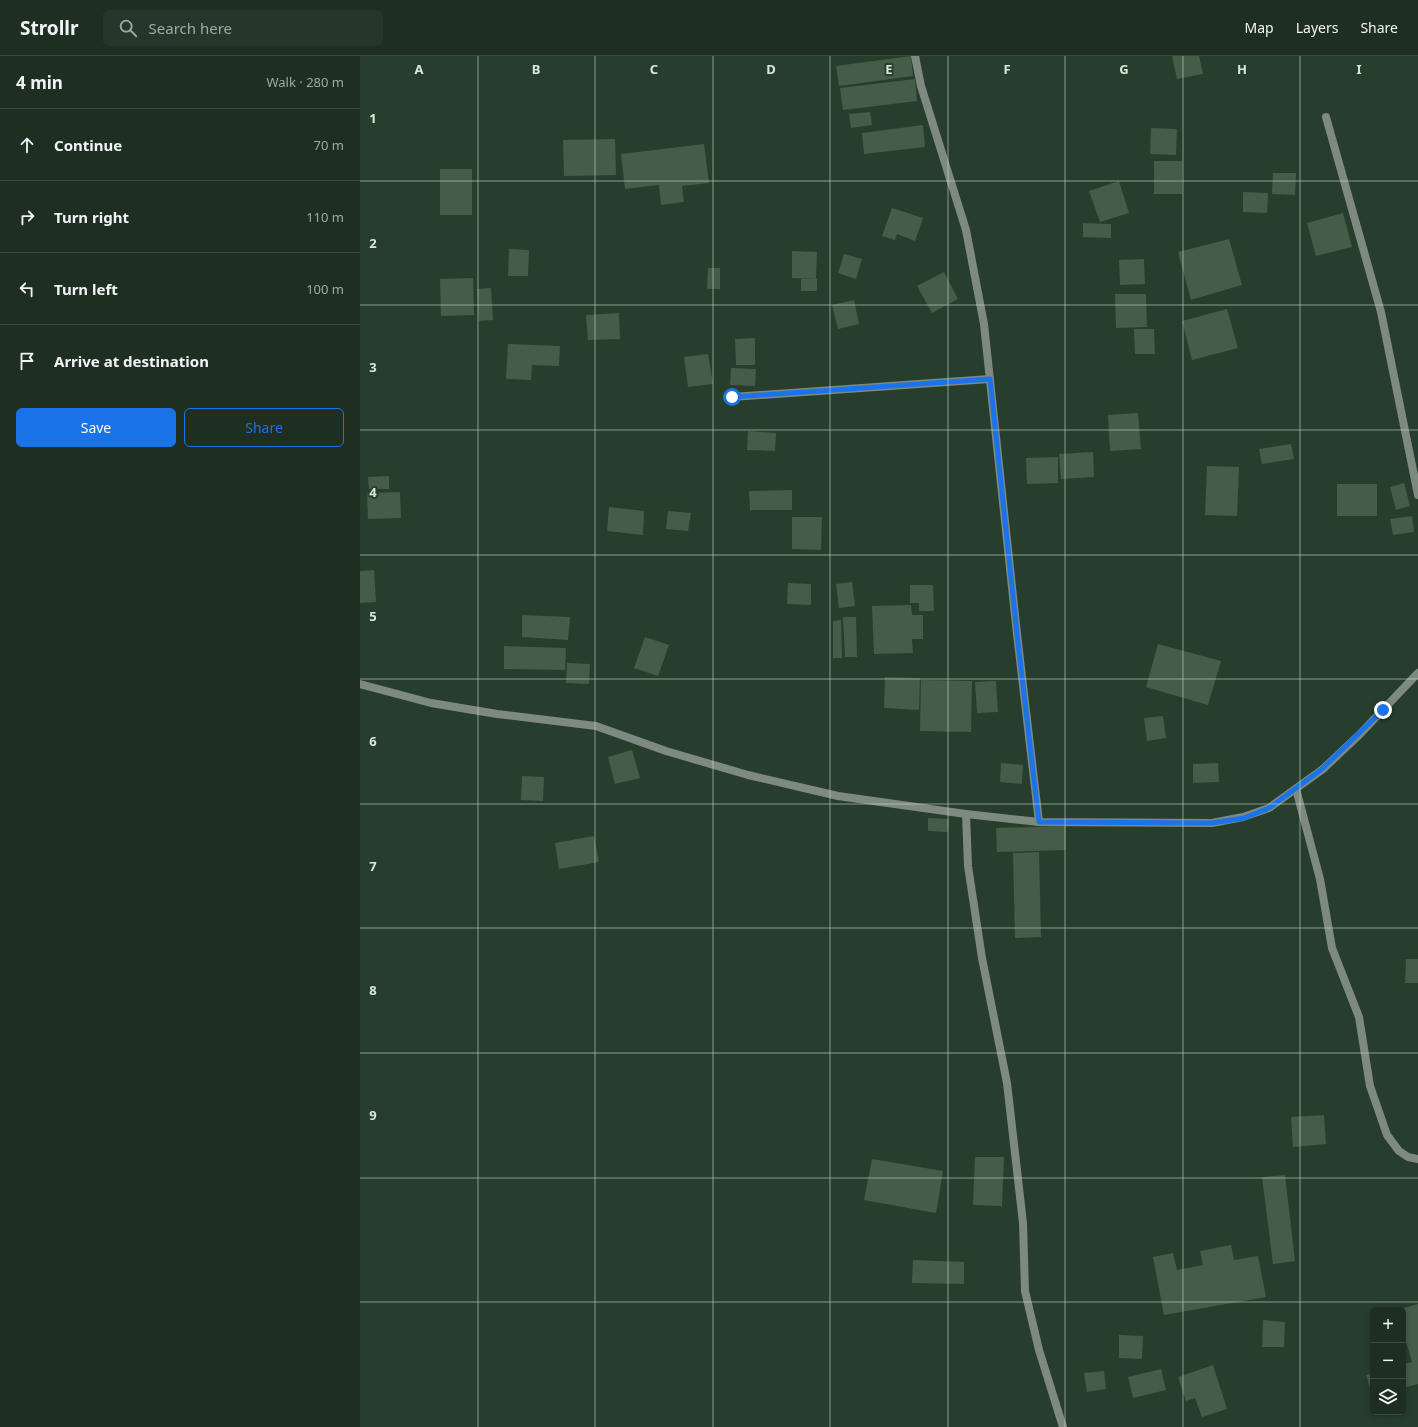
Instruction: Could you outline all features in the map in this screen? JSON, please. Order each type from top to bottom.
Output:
[{"type":"street","points":[[915,56],[921,86],[966,230],[984,324],[1017,634],[1039,822]]},
{"type":"street","points":[[1326,117],[1381,312],[1418,495]]},
{"type":"street","points":[[732,397],[990,379]]},
{"type":"street","points":[[360,684],[431,703],[497,714],[596,726],[666,751],[748,775],[838,796],[966,814],[1039,822],[1212,823],[1244,818],[1269,808],[1296,789],[1322,769],[1359,735],[1418,673]]},
{"type":"street","points":[[1296,789],[1320,879],[1332,948],[1359,1017],[1370,1086],[1387,1135],[1399,1151],[1408,1157],[1418,1159]]},
{"type":"street","points":[[966,814],[968,866],[982,958],[1007,1083],[1023,1222],[1025,1291],[1039,1350],[1063,1427]]},
{"type":"building","points":[[911,56],[913,76],[839,86],[836,66]]},
{"type":"building","points":[[1172,56],[1199,56],[1203,74],[1177,79]]},
{"type":"building","points":[[915,79],[917,101],[843,110],[840,88]]},
{"type":"building","points":[[870,112],[872,125],[851,128],[849,114]]},
{"type":"building","points":[[923,125],[925,147],[864,154],[862,133]]},
{"type":"building","points":[[1151,128],[1177,129],[1176,155],[1150,154]]},
{"type":"building","points":[[615,139],[616,175],[564,176],[563,140]]},
{"type":"building","points":[[704,144],[709,183],[682,186],[684,202],[661,205],[659,185],[625,189],[621,154]]},
{"type":"building","points":[[1154,161],[1182,161],[1182,194],[1154,194]]},
{"type":"building","points":[[440,169],[472,169],[472,215],[440,215]]},
{"type":"building","points":[[1273,173],[1296,173],[1295,195],[1272,194]]},
{"type":"building","points":[[1119,181],[1129,213],[1100,222],[1089,191]]},
{"type":"building","points":[[1243,192],[1268,193],[1267,213],[1243,212]]},
{"type":"building","points":[[892,208],[923,218],[915,241],[897,234],[895,240],[882,236]]},
{"type":"building","points":[[1343,213],[1352,247],[1316,256],[1307,223]]},
{"type":"building","points":[[1083,223],[1111,224],[1111,238],[1083,237]]},
{"type":"building","points":[[1229,239],[1242,285],[1191,300],[1178,252]]},
{"type":"building","points":[[509,249],[529,250],[528,276],[508,276]]},
{"type":"building","points":[[792,251],[817,252],[816,279],[792,278]]},
{"type":"building","points":[[844,254],[862,259],[856,279],[838,273]]},
{"type":"building","points":[[1144,259],[1145,284],[1120,285],[1119,260]]},
{"type":"building","points":[[708,268],[720,268],[720,289],[707,289]]},
{"type":"building","points":[[944,272],[958,299],[932,313],[917,286]]},
{"type":"building","points":[[473,278],[474,315],[441,316],[440,279]]},
{"type":"building","points":[[801,279],[817,279],[817,291],[801,291]]},
{"type":"building","points":[[491,288],[493,320],[479,321],[477,289]]},
{"type":"building","points":[[1115,294],[1146,294],[1147,327],[1116,328]]},
{"type":"building","points":[[854,300],[859,324],[838,329],[832,305]]},
{"type":"building","points":[[1227,309],[1238,348],[1192,360],[1182,321]]},
{"type":"building","points":[[619,313],[620,339],[588,340],[586,315]]},
{"type":"building","points":[[1134,329],[1154,329],[1155,354],[1135,354]]},
{"type":"building","points":[[755,338],[755,365],[736,365],[735,339]]},
{"type":"building","points":[[508,344],[560,346],[559,366],[532,365],[531,380],[506,379]]},
{"type":"building","points":[[708,354],[713,384],[688,387],[684,357]]},
{"type":"building","points":[[731,368],[756,369],[755,386],[730,385]]},
{"type":"building","points":[[1138,413],[1141,449],[1110,451],[1108,415]]},
{"type":"building","points":[[748,431],[776,433],[775,451],[747,450]]},
{"type":"building","points":[[1291,444],[1294,459],[1262,464],[1259,449]]},
{"type":"building","points":[[1093,452],[1094,477],[1061,479],[1059,454]]},
{"type":"building","points":[[1058,457],[1058,483],[1027,484],[1026,458]]},
{"type":"building","points":[[1207,466],[1239,467],[1237,516],[1205,515]]},
{"type":"building","points":[[389,476],[389,489],[369,489],[368,477]]},
{"type":"building","points":[[1404,483],[1410,506],[1396,510],[1390,487]]},
{"type":"building","points":[[1337,484],[1377,484],[1377,516],[1337,516]]},
{"type":"building","points":[[792,490],[792,510],[750,510],[749,491]]},
{"type":"building","points":[[400,492],[401,518],[368,519],[367,493]]},
{"type":"building","points":[[609,507],[644,511],[643,535],[607,531]]},
{"type":"building","points":[[668,511],[691,513],[688,531],[666,529]]},
{"type":"building","points":[[1412,516],[1414,532],[1393,535],[1390,519]]},
{"type":"building","points":[[792,517],[822,517],[821,550],[792,549]]},
{"type":"building","points":[[374,570],[376,602],[360,603],[360,571]]},
{"type":"building","points":[[852,582],[855,606],[839,608],[836,584]]},
{"type":"building","points":[[788,583],[811,584],[811,605],[787,604]]},
{"type":"building","points":[[910,585],[933,585],[934,611],[919,611],[919,603],[910,603]]},
{"type":"building","points":[[911,605],[912,615],[923,615],[923,639],[912,639],[913,653],[874,654],[872,606]]},
{"type":"building","points":[[522,615],[570,617],[568,640],[522,637]]},
{"type":"building","points":[[843,617],[856,617],[857,657],[845,657]]},
{"type":"building","points":[[841,620],[842,658],[833,658],[833,621]]},
{"type":"building","points":[[645,637],[669,645],[658,676],[634,668]]},
{"type":"building","points":[[1158,644],[1221,661],[1208,705],[1146,687]]},
{"type":"building","points":[[504,646],[566,648],[565,670],[504,669]]},
{"type":"building","points":[[567,663],[590,664],[589,684],[566,683]]},
{"type":"building","points":[[885,677],[920,678],[919,710],[884,708]]},
{"type":"building","points":[[921,680],[972,681],[971,732],[920,731]]},
{"type":"building","points":[[996,681],[998,712],[977,713],[975,682]]},
{"type":"building","points":[[1163,716],[1166,738],[1147,741],[1144,718]]},
{"type":"building","points":[[632,750],[640,778],[615,784],[608,757]]},
{"type":"building","points":[[1001,763],[1023,765],[1022,784],[1000,782]]},
{"type":"building","points":[[1218,763],[1219,782],[1193,783],[1193,764]]},
{"type":"building","points":[[522,776],[544,777],[543,801],[521,800]]},
{"type":"building","points":[[928,818],[949,819],[948,832],[928,831]]},
{"type":"building","points":[[1066,826],[1066,850],[997,852],[996,828]]},
{"type":"building","points":[[594,836],[599,862],[559,869],[555,843]]},
{"type":"building","points":[[1039,852],[1041,937],[1015,938],[1013,853]]},
{"type":"building","points":[[1406,959],[1418,959],[1418,983],[1405,983]]},
{"type":"building","points":[[1324,1115],[1326,1144],[1293,1147],[1291,1117]]},
{"type":"building","points":[[975,1157],[1004,1157],[1002,1206],[973,1205]]},
{"type":"building","points":[[872,1159],[943,1171],[936,1213],[864,1200]]},
{"type":"building","points":[[1285,1175],[1295,1261],[1273,1264],[1262,1177]]},
{"type":"building","points":[[1231,1245],[1234,1260],[1258,1256],[1266,1297],[1164,1315],[1153,1257],[1173,1253],[1177,1270],[1203,1265],[1200,1251]]},
{"type":"building","points":[[913,1260],[964,1262],[964,1284],[912,1283]]},
{"type":"building","points":[[1418,1304],[1418,1384],[1406,1387],[1406,1363],[1412,1362],[1406,1341],[1406,1307]]},
{"type":"building","points":[[1263,1320],[1285,1322],[1284,1347],[1262,1347]]},
{"type":"building","points":[[1119,1335],[1143,1336],[1142,1359],[1119,1358]]},
{"type":"building","points":[[1213,1365],[1227,1409],[1202,1417],[1195,1398],[1186,1401],[1178,1377]]},
{"type":"building","points":[[1161,1369],[1166,1390],[1133,1398],[1128,1377]]},
{"type":"building","points":[[1104,1371],[1106,1389],[1087,1392],[1084,1373]]},
{"type":"building","points":[[1370,1374],[1370,1388],[1366,1375]]},
{"type":"route","points":[[732,397],[990,379],[1039,822],[1212,823],[1244,818],[1269,808],[1322,769],[1359,735],[1383,710]]}]
